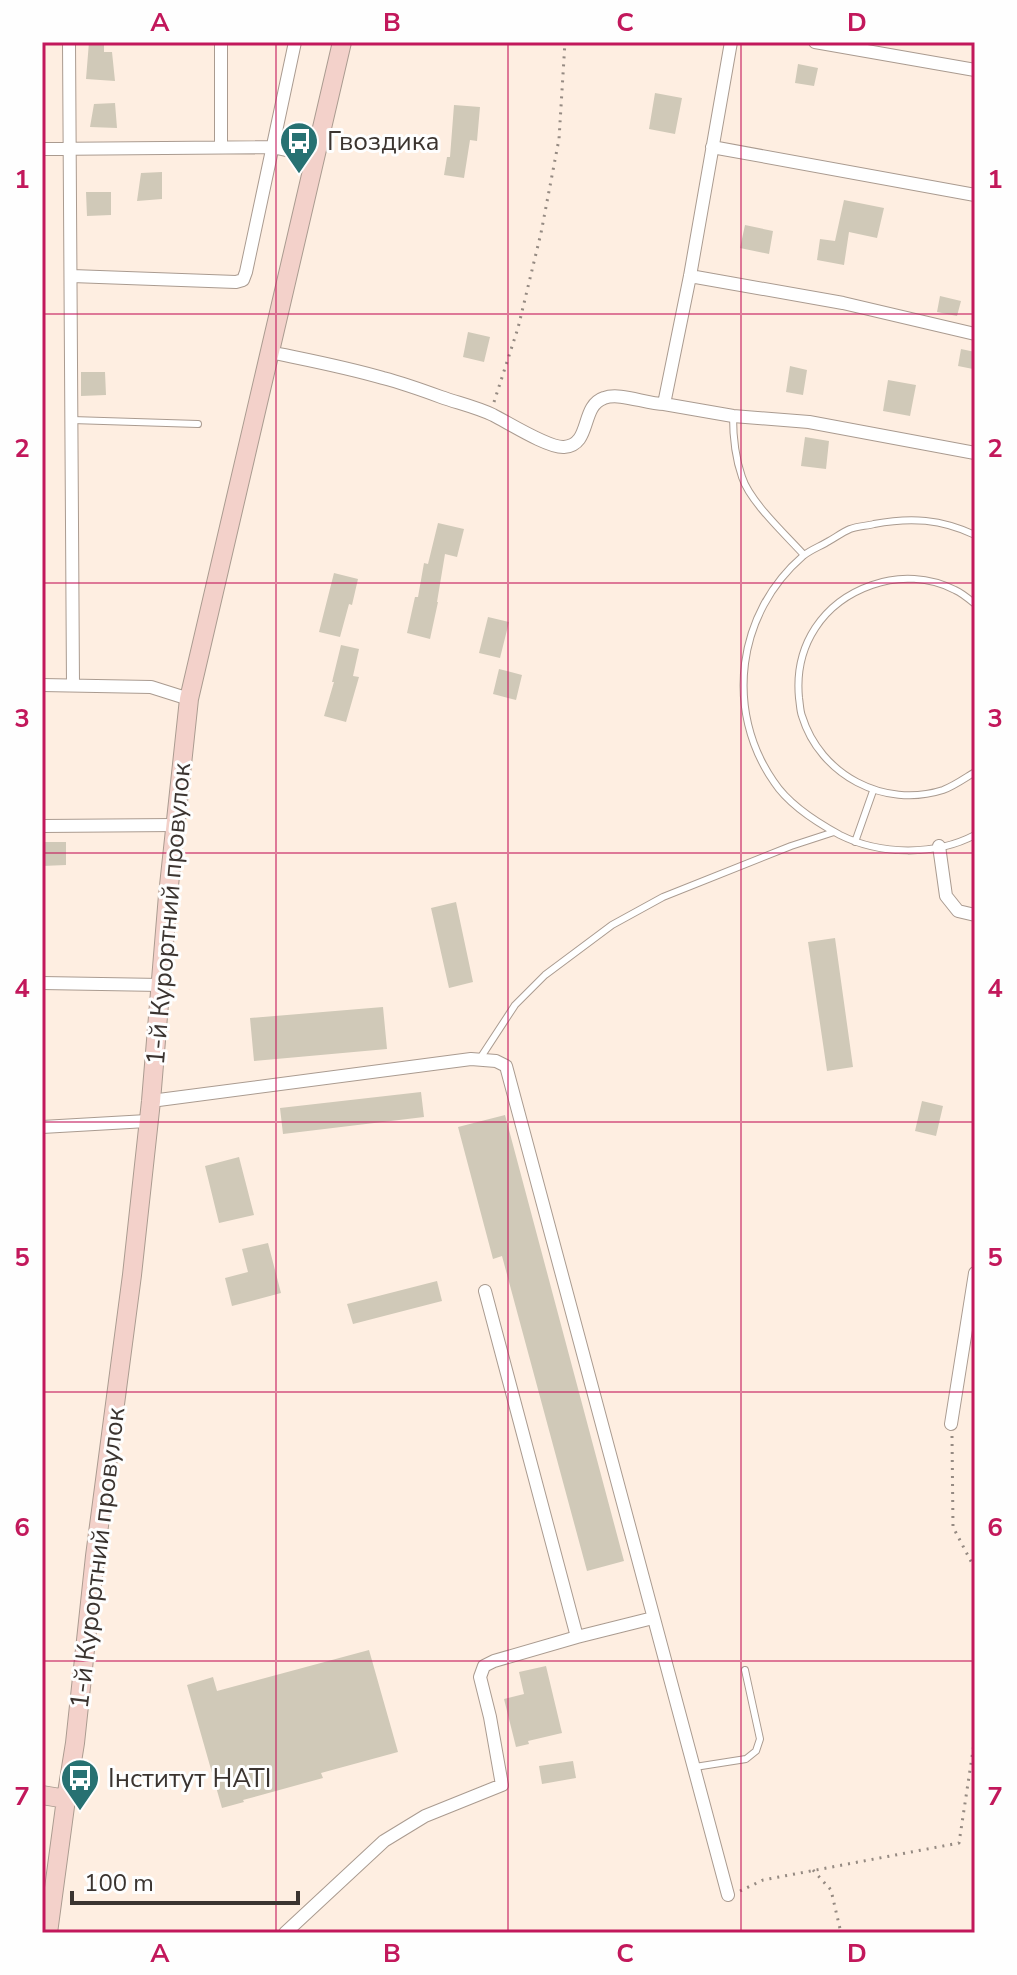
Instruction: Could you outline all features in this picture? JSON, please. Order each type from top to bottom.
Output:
[{"type":"street","points":[[69,42],[73,685]]},
{"type":"street","points":[[221,42],[221,146]]},
{"type":"street","points":[[72,276],[243,280],[295,42]]},
{"type":"street","name":"1-й Курортний провулок","points":[[48,1933],[75,1743],[95,1556],[132,1275],[189,699],[342,42]]},
{"type":"street","points":[[664,404],[731,42]]},
{"type":"street","points":[[815,42],[975,70]]},
{"type":"street","points":[[42,149],[272,147],[314,156]]},
{"type":"street","points":[[712,147],[975,195]]},
{"type":"street","points":[[690,276],[843,303],[975,334]]},
{"type":"street","points":[[270,352],[384,378],[490,413],[554,446],[564,447],[578,441],[595,403],[612,397],[733,416],[809,422],[975,453]]},
{"type":"street","points":[[42,685],[151,687],[189,699]]},
{"type":"street","points":[[42,826],[176,825]]},
{"type":"street","points":[[939,846],[946,896],[958,911],[975,915]]},
{"type":"street","points":[[42,983],[161,985]]},
{"type":"street","points":[[151,1101],[479,1060],[496,1061],[506,1066],[653,1618],[732,1894]]},
{"type":"street","points":[[42,1127],[147,1121]]},
{"type":"street","points":[[951,1424],[975,1273]]},
{"type":"street","points":[[485,1291],[577,1637]]},
{"type":"street","points":[[285,1933],[384,1841],[425,1816],[502,1785],[480,1677],[484,1666],[577,1637],[653,1618]]},
{"type":"street","points":[[42,1795],[66,1799]]},
{"type":"lane","points":[[733,416],[735,449],[742,480],[804,555]]},
{"type":"lane","points":[[72,420],[198,424]]},
{"type":"lane","points":[[975,535],[954,525],[902,519],[850,529],[804,555],[770,592],[749,638],[742,688],[751,738],[774,783],[810,819],[855,842],[907,851],[959,843],[975,835]]},
{"type":"lane","points":[[975,604],[957,590],[922,579],[886,579],[853,592],[825,614],[806,645],[798,680],[801,715],[816,748],[841,774],[873,791],[909,796],[932,792],[975,772]]},
{"type":"lane","points":[[855,842],[873,791]]},
{"type":"lane","points":[[479,1060],[515,1005],[545,975],[612,925],[663,897],[834,832]]},
{"type":"lane","points":[[695,1767],[746,1759],[756,1751],[760,1739],[745,1670]]},
{"type":"path","points":[[490,413],[518,328],[544,217],[559,139],[565,42]]},
{"type":"path","points":[[951,1424],[953,1527],[975,1569]]},
{"type":"path","points":[[732,1894],[763,1880],[959,1843],[975,1737]]},
{"type":"path","points":[[813,1870],[831,1890],[841,1933]]},
{"type":"building","points":[[89,42],[104,42],[104,52],[112,52],[115,81],[86,79]]},
{"type":"building","points":[[798,64],[818,68],[814,86],[795,83]]},
{"type":"building","points":[[655,93],[682,98],[675,134],[649,129]]},
{"type":"building","points":[[115,103],[117,128],[90,127],[94,104]]},
{"type":"building","points":[[454,105],[480,107],[477,141],[470,140],[464,178],[444,175],[447,157],[450,157]]},
{"type":"building","points":[[162,172],[162,199],[137,201],[141,173]]},
{"type":"building","points":[[86,192],[111,192],[111,215],[87,216]]},
{"type":"building","points":[[844,200],[884,208],[877,238],[849,232],[844,265],[817,260],[820,239],[835,241]]},
{"type":"building","points":[[745,225],[773,231],[769,254],[740,248]]},
{"type":"building","points":[[940,296],[961,301],[957,316],[937,312]]},
{"type":"building","points":[[468,332],[490,337],[484,362],[463,357]]},
{"type":"building","points":[[961,349],[975,352],[973,369],[958,366]]},
{"type":"building","points":[[790,366],[807,370],[803,395],[786,392]]},
{"type":"building","points":[[81,372],[105,372],[106,395],[81,396]]},
{"type":"building","points":[[888,380],[916,385],[910,416],[883,411]]},
{"type":"building","points":[[805,437],[829,441],[826,469],[801,466]]},
{"type":"building","points":[[438,523],[464,529],[457,557],[445,554],[430,639],[407,633],[424,563],[428,564]]},
{"type":"building","points":[[334,573],[358,579],[340,637],[319,632]]},
{"type":"building","points":[[488,617],[509,622],[500,658],[479,653]]},
{"type":"building","points":[[341,645],[359,649],[353,676],[359,677],[346,722],[324,716]]},
{"type":"building","points":[[499,669],[522,675],[516,700],[493,694]]},
{"type":"building","points":[[42,842],[66,842],[66,865],[42,866]]},
{"type":"building","points":[[456,902],[473,982],[449,988],[431,908]]},
{"type":"building","points":[[835,938],[853,1067],[827,1071],[808,942]]},
{"type":"building","points":[[383,1007],[387,1049],[254,1061],[250,1018]]},
{"type":"building","points":[[421,1092],[424,1117],[283,1134],[280,1108]]},
{"type":"building","points":[[922,1101],[943,1106],[936,1136],[915,1131]]},
{"type":"building","points":[[505,1115],[624,1561],[587,1571],[502,1256],[493,1259],[458,1127]]},
{"type":"building","points":[[239,1157],[254,1215],[219,1223],[205,1166]]},
{"type":"building","points":[[268,1243],[281,1293],[232,1306],[225,1278],[248,1272],[242,1249]]},
{"type":"building","points":[[437,1281],[442,1301],[353,1324],[347,1304]]},
{"type":"building","points":[[369,1650],[398,1752],[321,1773],[323,1778],[222,1808],[187,1685],[213,1677],[217,1691]]},
{"type":"building","points":[[546,1666],[562,1733],[516,1747],[504,1699],[524,1694],[519,1672]]},
{"type":"building","points":[[573,1761],[576,1778],[542,1784],[539,1766]]},
{"type":"place","name":"Гвоздика","points":[[299,175]]},
{"type":"place","name":"Інститут НАТІ","points":[[80,1812]]}]
